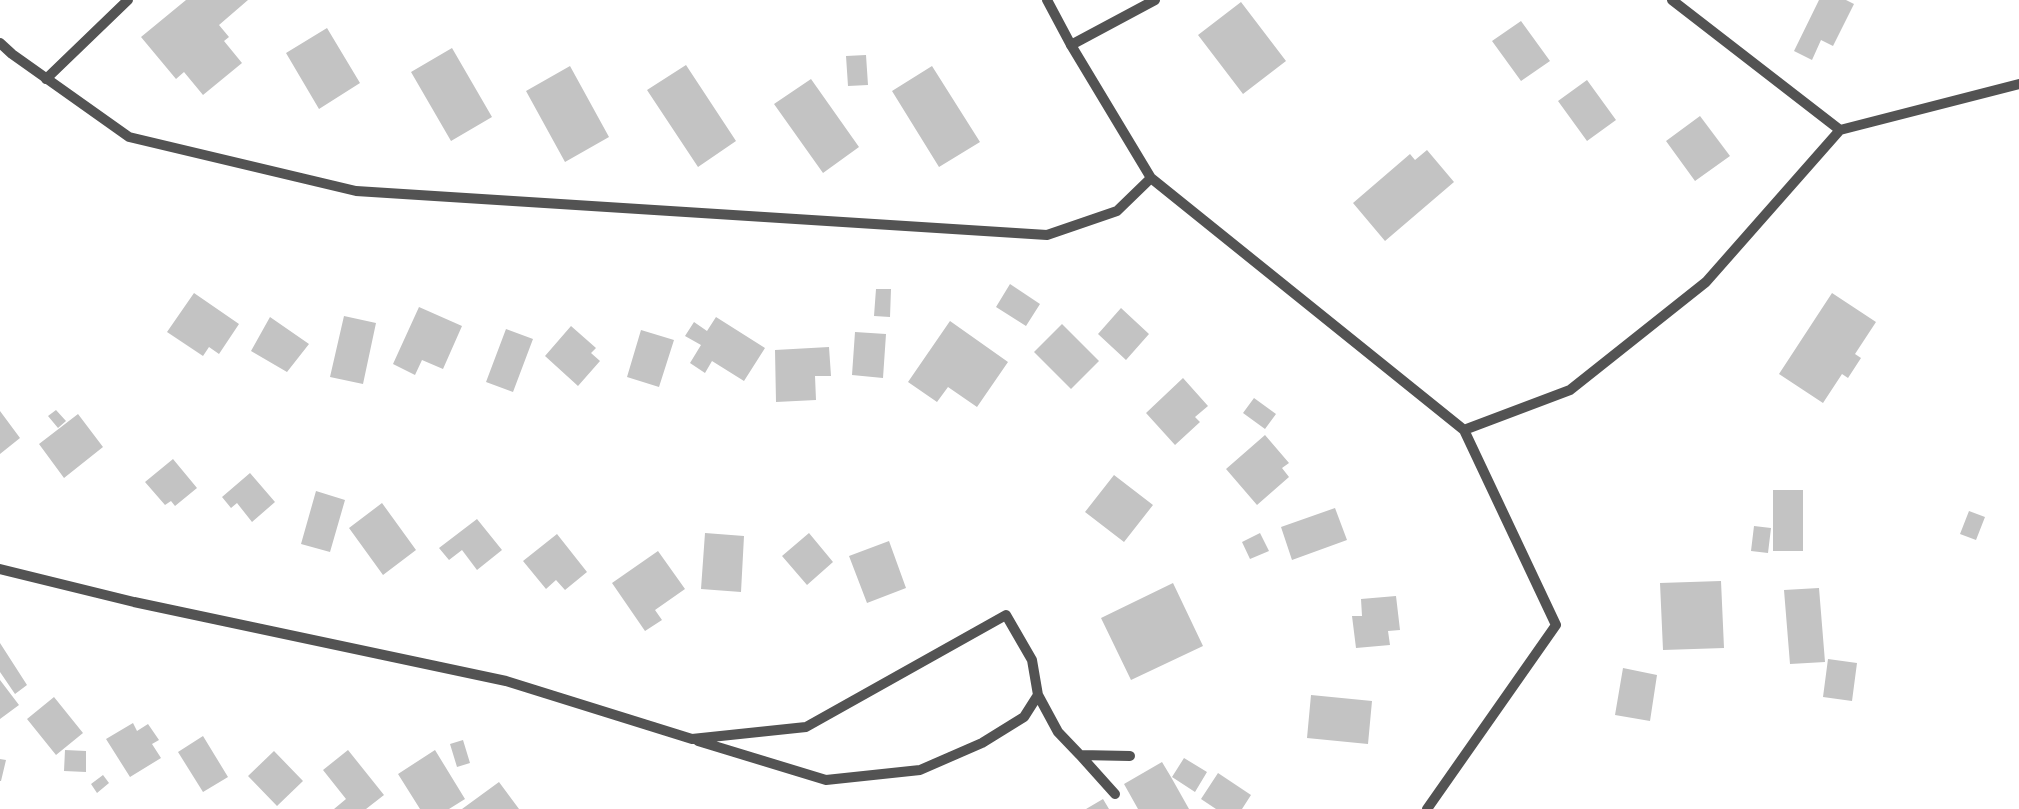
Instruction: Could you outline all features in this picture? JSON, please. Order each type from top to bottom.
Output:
[{"type":"street","points":[[46,78],[128,0]]},
{"type":"street","points":[[1047,0],[1071,45],[1151,178],[1464,430],[1556,625],[1428,809]]},
{"type":"street","points":[[1071,45],[1155,0]]},
{"type":"street","points":[[1672,0],[1840,130]]},
{"type":"street","points":[[0,43],[130,137],[356,192],[1047,235],[1117,211],[1151,178]]},
{"type":"street","points":[[1464,430],[1570,390],[1699,288],[1840,130],[2019,84]]},
{"type":"street","points":[[0,569],[134,602],[506,681],[826,780],[920,770],[982,743],[1024,717],[1038,695]]},
{"type":"street","points":[[692,739],[806,727],[1006,615],[1032,660],[1038,695],[1058,732],[1115,794]]},
{"type":"street","points":[[1080,754],[1130,756]]},
{"type":"building","points":[[186,0],[248,0],[219,25],[229,37],[224,41],[242,63],[203,95],[184,72],[176,79],[141,37]]},
{"type":"building","points":[[1819,0],[1846,0],[1854,4],[1833,46],[1821,40],[1812,60],[1794,51]]},
{"type":"building","points":[[1241,2],[1286,61],[1243,94],[1198,35]]},
{"type":"building","points":[[1521,21],[1550,61],[1521,81],[1492,41]]},
{"type":"building","points":[[327,28],[360,83],[319,109],[286,53]]},
{"type":"building","points":[[452,48],[492,117],[451,141],[411,72]]},
{"type":"building","points":[[866,55],[868,85],[848,86],[846,56]]},
{"type":"building","points":[[686,65],[736,141],[698,167],[647,90]]},
{"type":"building","points":[[570,66],[609,137],[565,162],[526,91]]},
{"type":"building","points":[[932,66],[980,142],[939,167],[892,91]]},
{"type":"building","points":[[811,79],[859,147],[823,173],[774,104]]},
{"type":"building","points":[[1587,80],[1616,120],[1587,141],[1558,101]]},
{"type":"building","points":[[1700,116],[1730,156],[1695,181],[1666,141]]},
{"type":"building","points":[[1427,150],[1454,182],[1385,241],[1353,203],[1410,154],[1415,160]]},
{"type":"building","points":[[1010,284],[1040,304],[1026,326],[996,307]]},
{"type":"building","points":[[876,289],[891,289],[890,317],[874,316]]},
{"type":"building","points":[[194,293],[239,324],[219,354],[209,347],[203,356],[167,332]]},
{"type":"building","points":[[1832,293],[1876,322],[1855,354],[1861,358],[1848,378],[1842,374],[1823,403],[1779,374]]},
{"type":"building","points":[[419,307],[462,326],[443,369],[422,360],[415,375],[393,364]]},
{"type":"building","points":[[1121,308],[1149,334],[1126,360],[1098,334]]},
{"type":"building","points":[[344,316],[376,323],[363,384],[330,377]]},
{"type":"building","points":[[270,317],[309,344],[287,372],[251,351]]},
{"type":"building","points":[[716,317],[765,348],[744,381],[712,361],[705,373],[690,363],[701,345],[685,336],[694,322],[707,331]]},
{"type":"building","points":[[950,321],[1008,362],[977,407],[948,387],[937,402],[908,382]]},
{"type":"building","points":[[1062,324],[1099,361],[1071,389],[1034,352]]},
{"type":"building","points":[[571,326],[596,348],[591,353],[600,361],[578,386],[545,356]]},
{"type":"building","points":[[506,329],[533,339],[513,392],[486,382]]},
{"type":"building","points":[[641,330],[674,340],[659,387],[627,377]]},
{"type":"building","points":[[855,332],[886,334],[883,378],[852,375]]},
{"type":"building","points":[[829,347],[831,376],[815,376],[816,400],[776,402],[775,350]]},
{"type":"building","points":[[1183,378],[1208,406],[1195,417],[1200,422],[1175,445],[1146,413]]},
{"type":"building","points":[[1254,398],[1276,414],[1265,429],[1243,413]]},
{"type":"building","points":[[56,410],[66,421],[58,428],[48,416]]},
{"type":"building","points":[[0,411],[20,438],[0,454]]},
{"type":"building","points":[[78,414],[103,447],[64,478],[39,444]]},
{"type":"building","points":[[1265,435],[1289,463],[1282,468],[1289,477],[1257,505],[1226,469]]},
{"type":"building","points":[[173,459],[197,488],[175,506],[171,501],[165,505],[145,482]]},
{"type":"building","points":[[250,473],[275,502],[252,522],[237,503],[231,508],[222,497]]},
{"type":"building","points":[[1114,475],[1153,505],[1124,542],[1085,512]]},
{"type":"building","points":[[1773,490],[1803,490],[1803,551],[1773,551]]},
{"type":"building","points":[[316,491],[345,500],[330,552],[301,544]]},
{"type":"building","points":[[382,503],[416,550],[383,575],[349,528]]},
{"type":"building","points":[[1335,508],[1347,540],[1292,560],[1281,527]]},
{"type":"building","points":[[1969,511],[1985,517],[1976,540],[1960,534]]},
{"type":"building","points":[[477,519],[502,550],[477,570],[462,550],[449,560],[439,548]]},
{"type":"building","points":[[1754,526],[1771,528],[1768,553],[1751,551]]},
{"type":"building","points":[[705,533],[744,536],[741,592],[701,589]]},
{"type":"building","points":[[809,533],[833,562],[807,585],[782,556]]},
{"type":"building","points":[[1260,533],[1269,551],[1250,559],[1242,542]]},
{"type":"building","points":[[557,534],[587,572],[565,590],[556,580],[546,589],[523,561]]},
{"type":"building","points":[[889,541],[906,588],[867,603],[849,556]]},
{"type":"building","points":[[658,551],[685,589],[655,610],[662,620],[645,631],[612,583]]},
{"type":"building","points":[[1721,581],[1724,648],[1663,650],[1660,583]]},
{"type":"building","points":[[1173,583],[1203,646],[1131,680],[1101,618]]},
{"type":"building","points":[[1819,588],[1825,662],[1790,664],[1784,590]]},
{"type":"building","points":[[1396,596],[1400,630],[1388,631],[1390,645],[1356,648],[1352,616],[1362,616],[1361,599]]},
{"type":"building","points":[[0,643],[27,685],[15,694],[0,672]]},
{"type":"building","points":[[1828,659],[1857,663],[1852,701],[1823,697]]},
{"type":"building","points":[[1623,668],[1657,675],[1650,721],[1615,715]]},
{"type":"building","points":[[0,680],[19,705],[0,719]]},
{"type":"building","points":[[1311,695],[1372,701],[1368,744],[1307,738]]},
{"type":"building","points":[[54,697],[83,733],[56,755],[27,719]]},
{"type":"building","points":[[133,723],[137,731],[148,724],[159,740],[152,744],[161,758],[130,777],[106,739]]},
{"type":"building","points":[[203,736],[228,777],[203,792],[178,752]]},
{"type":"building","points":[[463,740],[470,763],[457,767],[450,744]]},
{"type":"building","points":[[65,750],[86,751],[86,772],[64,771]]},
{"type":"building","points":[[348,750],[384,795],[366,809],[334,809],[346,799],[323,770]]},
{"type":"building","points":[[435,750],[465,799],[449,809],[420,809],[398,774]]},
{"type":"building","points":[[274,751],[303,781],[277,806],[248,776]]},
{"type":"building","points":[[1184,758],[1207,772],[1195,792],[1172,777]]},
{"type":"building","points":[[0,759],[6,760],[1,781],[0,781]]},
{"type":"building","points":[[1162,762],[1189,809],[1138,809],[1124,784]]},
{"type":"building","points":[[1218,773],[1251,795],[1242,809],[1216,809],[1201,799]]},
{"type":"building","points":[[103,775],[109,783],[97,793],[91,784]]},
{"type":"building","points":[[499,782],[519,809],[462,809]]},
{"type":"building","points":[[1103,799],[1109,809],[1086,809]]}]
